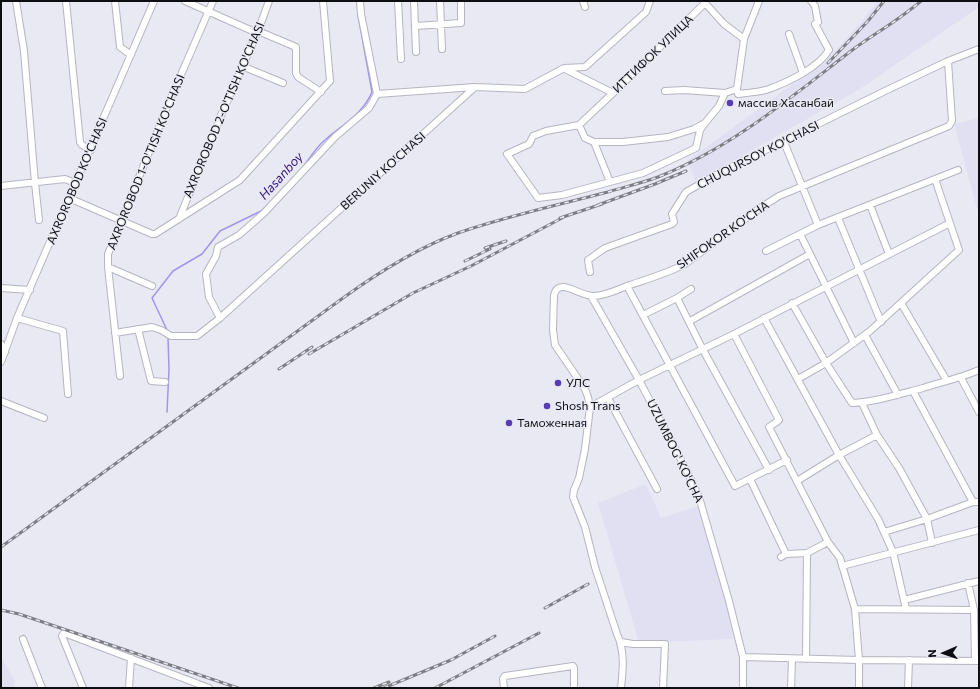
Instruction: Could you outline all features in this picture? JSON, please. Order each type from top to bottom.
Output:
[{"type":"street","points":[[16,1],[24,51],[39,220]]},
{"type":"street","points":[[66,1],[80,142],[90,150]]},
{"type":"street","points":[[114,1],[120,47],[131,55]]},
{"type":"street","name":"AXROROBOD KO'CHASI","points":[[1,362],[17,318],[154,1]]},
{"type":"street","points":[[185,1],[296,47],[296,73],[298,77],[321,92]]},
{"type":"street","name":"AXROROBOD 1-O'TISH KO'CHASI","points":[[120,376],[108,267],[108,254],[213,1]]},
{"type":"street","name":"AXROROBOD 2-O'TISH KO'CHASI","points":[[179,219],[269,1]]},
{"type":"street","points":[[69,198],[152,234],[160,233],[240,180],[330,81],[323,1]]},
{"type":"street","points":[[220,318],[209,297],[206,274],[216,256],[218,247],[238,235],[264,213],[335,137],[368,108],[377,94],[360,14],[360,1]]},
{"type":"street","points":[[398,1],[401,59]]},
{"type":"street","points":[[414,1],[416,52]]},
{"type":"street","points":[[440,1],[442,49]]},
{"type":"street","points":[[415,26],[461,23],[461,1]]},
{"type":"street","points":[[377,94],[475,87],[525,89],[564,68],[585,67],[646,12],[650,1]]},
{"type":"street","points":[[738,92],[744,39],[759,1]]},
{"type":"street","points":[[665,91],[684,90],[725,93],[769,89],[803,73],[824,58],[829,50],[815,24],[818,22],[815,6],[811,1]]},
{"type":"street","name":"ИТТИФОК УЛИЦА","points":[[578,125],[705,3],[724,24],[744,39]]},
{"type":"street","points":[[789,34],[803,73]]},
{"type":"street","name":"CHUQURSOY KO'CHASI","points":[[590,272],[588,260],[605,248],[672,224],[674,222],[672,214],[680,200],[688,191],[725,170],[887,90],[948,61],[979,49]]},
{"type":"street","name":"SHIFOKOR KO'CHA","points":[[591,296],[606,294],[674,270],[685,264],[768,203],[802,186],[949,126],[952,121],[948,61]]},
{"type":"street","points":[[242,66],[284,84]]},
{"type":"street","points":[[564,68],[613,93]]},
{"type":"street","name":"BERUNIY KO'CHASI","points":[[115,333],[152,327],[171,336],[197,336],[220,318],[475,87]]},
{"type":"street","points":[[705,123],[694,129],[668,137],[623,142],[594,142],[584,138],[578,125],[546,131],[533,136],[529,144],[507,154],[538,198],[562,195],[643,173],[696,148],[700,130],[719,106],[725,93]]},
{"type":"street","points":[[594,142],[610,182]]},
{"type":"street","points":[[784,142],[818,225]]},
{"type":"street","points":[[766,251],[818,225],[958,170]]},
{"type":"street","points":[[1,186],[65,179],[75,183]]},
{"type":"street","points":[[798,379],[826,363],[865,335],[959,250],[935,179]]},
{"type":"street","points":[[870,205],[889,254]]},
{"type":"street","points":[[838,218],[881,322]]},
{"type":"street","points":[[590,407],[639,380],[702,348],[734,334],[950,223]]},
{"type":"street","points":[[800,234],[854,343]]},
{"type":"street","points":[[690,321],[810,254]]},
{"type":"street","points":[[108,267],[152,286]]},
{"type":"street","points":[[627,286],[735,486],[787,460]]},
{"type":"street","points":[[591,296],[574,290],[558,287],[554,295],[554,340],[558,351],[585,389],[590,407],[584,456],[573,495],[585,527],[595,567],[621,642],[623,666],[622,688]]},
{"type":"street","points":[[1,288],[30,290]]},
{"type":"street","points":[[643,314],[677,298],[690,289]]},
{"type":"street","name":"UZUMBOG' KO'CHA","points":[[591,296],[639,380],[686,469],[702,504],[743,657],[743,688]]},
{"type":"street","points":[[677,298],[690,321],[702,348],[769,470]]},
{"type":"street","points":[[792,303],[826,363],[852,403],[862,403],[898,395],[961,378],[979,370]]},
{"type":"street","points":[[901,303],[947,381]]},
{"type":"street","points":[[17,318],[63,332],[68,394]]},
{"type":"street","points":[[764,318],[838,456],[878,519],[893,552],[906,609]]},
{"type":"street","points":[[138,329],[151,381],[165,382]]},
{"type":"street","points":[[734,334],[778,420],[778,422],[769,427],[828,542],[840,558],[855,609],[859,660],[859,688]]},
{"type":"street","points":[[865,335],[898,395]]},
{"type":"street","points":[[1,344],[5,352]]},
{"type":"street","points":[[961,378],[979,412]]},
{"type":"street","points":[[884,532],[976,502],[913,391]]},
{"type":"street","points":[[608,398],[657,488]]},
{"type":"street","points":[[1,401],[44,418]]},
{"type":"street","points":[[862,403],[878,435],[899,468],[927,519],[932,543]]},
{"type":"street","points":[[797,481],[838,456],[878,435]]},
{"type":"street","points":[[750,479],[784,555],[807,553],[828,542]]},
{"type":"street","points":[[842,566],[979,530]]},
{"type":"street","points":[[806,659],[807,553]]},
{"type":"street","points":[[904,600],[979,581]]},
{"type":"street","points":[[743,657],[977,661],[974,610],[968,583]]},
{"type":"street","points":[[855,609],[974,610]]},
{"type":"street","points":[[83,688],[62,636],[63,634],[209,688]]},
{"type":"street","points":[[23,640],[42,688]]},
{"type":"street","points":[[621,642],[633,644],[665,644],[663,688]]},
{"type":"street","points":[[128,688],[131,658]]},
{"type":"street","points":[[791,688],[792,659]]},
{"type":"street","points":[[908,688],[909,660]]},
{"type":"street","points":[[504,688],[503,679],[505,676],[573,666],[574,688]]},
{"type":"shaded area","points":[[878,1],[979,1],[979,7],[860,89],[696,182],[687,161],[827,59],[858,26]]},
{"type":"shaded area","points":[[979,118],[979,216],[954,124]]},
{"type":"shaded area","points":[[646,484],[661,518],[698,506],[725,593],[733,639],[639,643],[598,503]]},
{"type":"shaded area","points":[[1,657],[15,681],[13,688],[1,688]]},
{"type":"waterway","name":"Hasanboy","points":[[300,171],[321,143],[358,113],[372,92],[358,15],[357,1]]},
{"type":"waterway","name":"Hasanboy","points":[[167,330],[152,298],[173,271],[202,254],[220,231],[261,211],[270,203]]},
{"type":"waterway","name":"Hasanboy","points":[[167,412],[169,369],[168,337]]},
{"type":"railway","points":[[828,63],[868,21],[884,1]]},
{"type":"railway","points":[[1,547],[343,298],[399,261],[413,253],[458,233],[514,216],[639,183],[658,177],[685,165],[710,152],[759,121],[851,51],[921,1]]},
{"type":"railway","points":[[598,205],[686,171]]},
{"type":"railway","points":[[560,218],[602,204]]},
{"type":"railway","points":[[309,354],[413,293],[471,266],[564,217]]},
{"type":"railway","points":[[485,248],[506,241]]},
{"type":"railway","points":[[465,261],[490,249]]},
{"type":"railway","points":[[279,369],[312,347]]},
{"type":"railway","points":[[545,608],[588,584]]},
{"type":"railway","points":[[1,610],[19,614],[238,688]]},
{"type":"railway","points":[[435,688],[539,633]]},
{"type":"railway","points":[[384,688],[451,660],[495,636]]},
{"type":"railway","points":[[374,688],[389,682]]},
{"type":"place","name":"массив Хасанбай","points":[[730,103]]},
{"type":"place","name":"УЛС","points":[[558,383]]},
{"type":"place","name":"Shosh Trans","points":[[547,406]]},
{"type":"place","name":"Таможенная","points":[[509,423]]}]
